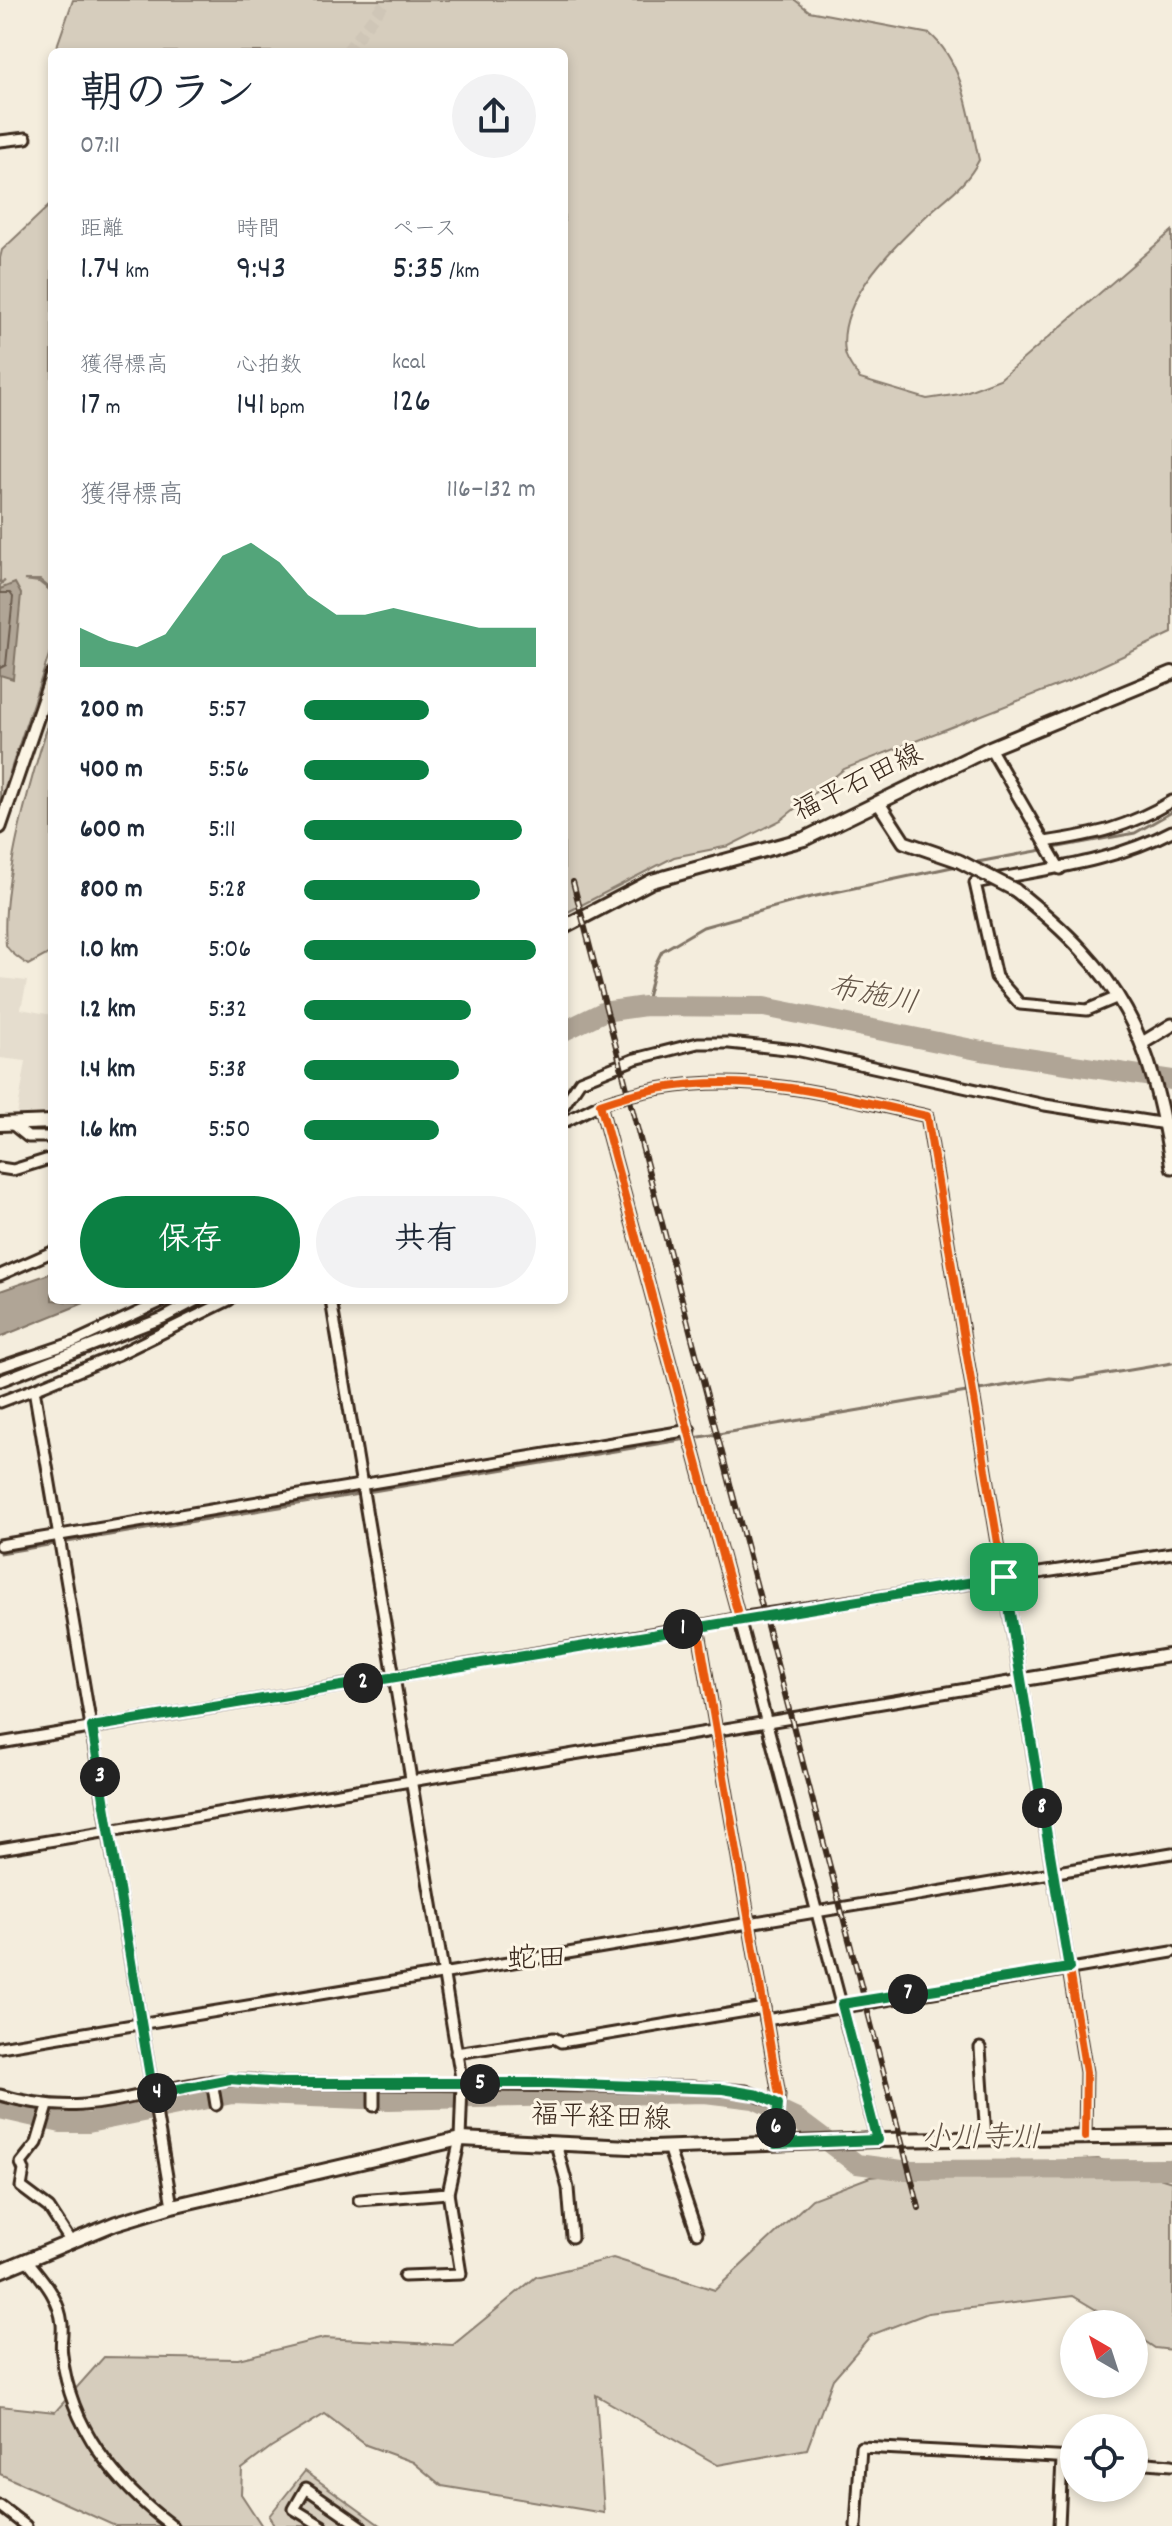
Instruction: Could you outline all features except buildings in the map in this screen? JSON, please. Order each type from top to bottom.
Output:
[{"type":"main road","name":"福平石田線","points":[[568,925],[652,881],[804,839],[880,805],[990,748],[1172,673]]},
{"type":"main road","points":[[6,1124],[48,1122]]},
{"type":"main road","name":"福平経田線","points":[[0,2271],[172,2206],[460,2139],[668,2147],[877,2140],[1172,2136]]},
{"type":"street","points":[[0,141],[26,138]]},
{"type":"street","points":[[0,827],[48,687]]},
{"type":"street","points":[[990,748],[1060,869]]},
{"type":"street","points":[[1045,842],[1111,831],[1133,823],[1172,801]]},
{"type":"street","points":[[880,805],[904,842],[959,861],[1015,890],[1064,929],[1108,979],[1144,1042],[1167,1123],[1172,1167]]},
{"type":"street","points":[[1118,997],[1087,1010],[1020,1004],[996,977],[975,883],[1060,869],[1139,848],[1172,831]]},
{"type":"street","points":[[1144,1042],[1172,1025]]},
{"type":"street","points":[[568,1099],[580,1081],[635,1059],[698,1043],[729,1043],[796,1050],[1045,1105],[1167,1123]]},
{"type":"street","points":[[568,1120],[600,1104],[644,1089],[722,1081],[810,1090],[927,1116],[1086,2072],[1085,2137]]},
{"type":"street","points":[[600,1104],[690,1430],[877,2140]]},
{"type":"street","points":[[6,1124],[28,1137],[48,1137]]},
{"type":"street","points":[[0,1168],[13,1170],[48,1159]]},
{"type":"street","points":[[0,1275],[48,1254]]},
{"type":"street","points":[[0,1367],[74,1342],[156,1304]]},
{"type":"street","points":[[0,1381],[163,1318],[189,1304]]},
{"type":"street","points":[[0,1402],[119,1354],[221,1304]]},
{"type":"street","points":[[332,1304],[462,2084],[460,2139],[448,2193],[461,2274],[404,2276]]},
{"type":"street","points":[[34,1389],[172,2206]]},
{"type":"street","points":[[0,1545],[690,1430]]},
{"type":"street","points":[[0,1743],[739,1618],[1172,1553]]},
{"type":"street","points":[[698,1626],[766,2020],[781,2143]]},
{"type":"street","points":[[0,1849],[1172,1655]]},
{"type":"street","points":[[0,2047],[1172,1853]]},
{"type":"street","points":[[766,2020],[842,2004],[1172,1952]]},
{"type":"street","points":[[456,2053],[554,2038],[561,2042],[764,2008]]},
{"type":"street","points":[[980,2048],[986,2138]]},
{"type":"street","points":[[0,2095],[48,2106],[97,2107],[154,2098],[212,2081],[723,2089],[759,2095],[778,2104]]},
{"type":"street","points":[[212,2081],[216,2105]]},
{"type":"street","points":[[374,2083],[374,2106]]},
{"type":"street","points":[[48,2106],[37,2143],[21,2163],[24,2170],[21,2187],[49,2208],[71,2242]]},
{"type":"street","points":[[556,2144],[568,2188],[572,2237]]},
{"type":"street","points":[[668,2147],[697,2233]]},
{"type":"street","points":[[359,2200],[448,2193]]},
{"type":"street","points":[[27,2260],[55,2295],[62,2323],[62,2355],[74,2401],[97,2451],[121,2482],[172,2526]]},
{"type":"street","points":[[856,2526],[861,2447],[1060,2458]]},
{"type":"street","points":[[1148,2463],[1172,2465]]},
{"type":"street","points":[[322,2526],[294,2509],[306,2488],[361,2526]]},
{"type":"street","points":[[1059,2526],[1060,2502]]},
{"type":"street","points":[[0,2506],[26,2526]]},
{"type":"shaded area","points":[[73,0],[795,0],[809,11],[930,34],[951,60],[958,75],[979,160],[961,185],[911,231],[869,278],[849,314],[845,333],[847,359],[860,379],[927,399],[960,394],[1000,379],[1172,231],[1172,633],[1069,681],[844,769],[781,820],[729,846],[674,857],[568,912],[568,48],[56,48]]},
{"type":"shaded area","points":[[48,207],[48,587],[40,580],[24,580],[39,582],[48,589],[48,658],[0,802],[0,585],[5,581],[0,582],[2,250]]},
{"type":"shaded area","points":[[48,726],[48,954],[28,965],[6,945],[5,920],[13,861]]},
{"type":"shaded area","points":[[0,978],[27,981],[21,1009],[48,1014],[48,1112],[17,1115],[26,1061],[0,1058]]},
{"type":"shaded area","points":[[1098,2159],[1172,2182],[1172,2350],[1155,2348],[1148,2343],[1148,2310],[1096,2310],[1073,2296],[928,2313],[871,2335],[833,2379],[807,2449],[718,2465],[596,2395],[604,2513],[442,2486],[413,2462],[366,2445],[325,2414],[242,2469],[241,2494],[262,2526],[115,2526],[0,2474],[0,2406],[55,2412],[104,2357],[238,2359],[324,2338],[453,2345],[536,2277],[613,2258],[715,2290],[812,2199],[870,2177],[990,2164]]},
{"type":"shaded area","points":[[305,2471],[381,2526],[274,2526],[269,2516]]},
{"type":"water","points":[[15,583],[21,594],[13,679],[0,675],[0,589]]},
{"type":"water","points":[[48,1274],[48,1304],[82,1304],[0,1337],[0,1291]]},
{"type":"waterway","points":[[972,863],[1135,833],[1172,812]]},
{"type":"waterway","points":[[645,1006],[655,965],[662,951],[703,927],[807,898],[957,866]]},
{"type":"waterway","name":"布施川","points":[[568,1029],[603,1012],[645,1006],[764,1007],[982,1051],[1172,1080]]},
{"type":"waterway","points":[[694,1438],[1050,1378],[1071,1380],[1172,1363]]},
{"type":"waterway","points":[[367,1492],[687,1439]]},
{"type":"waterway","points":[[0,1553],[359,1494]]},
{"type":"waterway","name":"小川寺川","points":[[0,2109],[61,2123],[88,2123],[232,2094],[389,2100],[705,2093],[754,2099],[797,2119],[857,2164],[902,2170],[1172,2169]]},
{"type":"tunnel","points":[[349,48],[387,0]]},
{"type":"railway","points":[[573,882],[919,2208]]},
{"type":"cycle path","points":[[775,2144],[779,2095],[698,1626],[739,1618],[600,1104],[684,1085],[764,1085],[843,1097],[927,1116],[1086,2072],[1085,2137]]},
{"type":"district","name":"蛇田","points":[[537,1961]]},
{"type":"route","points":[[1004,1577],[1069,1968],[842,2004],[877,2140],[775,2144],[778,2104],[746,2091],[723,2089],[548,2083],[282,2083],[230,2079],[153,2094],[92,1727],[739,1618],[1004,1577]]}]
